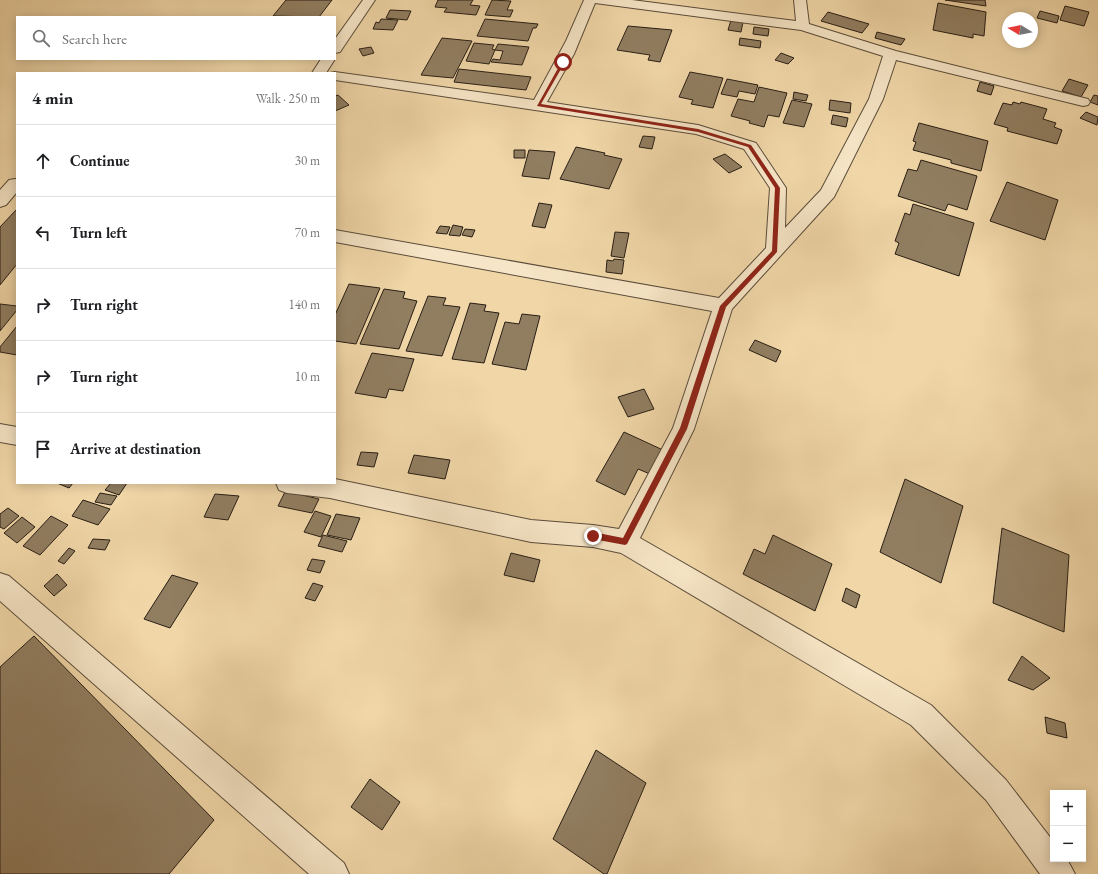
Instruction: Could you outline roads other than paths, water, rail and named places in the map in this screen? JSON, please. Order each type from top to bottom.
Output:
[{"type":"street","points":[[336,48],[369,0]]},
{"type":"street","points":[[538,105],[563,62],[581,25],[590,0]]},
{"type":"street","points":[[597,0],[696,11],[803,26],[891,54],[1083,102]]},
{"type":"street","points":[[800,0],[803,26]]},
{"type":"street","points":[[625,542],[683,429],[723,306],[775,252],[828,193],[876,99],[891,54]]},
{"type":"street","points":[[320,72],[327,60]]},
{"type":"street","points":[[336,76],[698,130],[750,146],[778,188],[775,252]]},
{"type":"street","points":[[0,201],[11,183]]},
{"type":"street","points":[[336,236],[723,306]]},
{"type":"street","points":[[0,433],[16,436]]},
{"type":"street","points":[[296,484],[375,496],[531,531],[593,536],[625,542],[921,715],[996,790],[1059,874]]},
{"type":"street","points":[[0,585],[333,874]]}]
